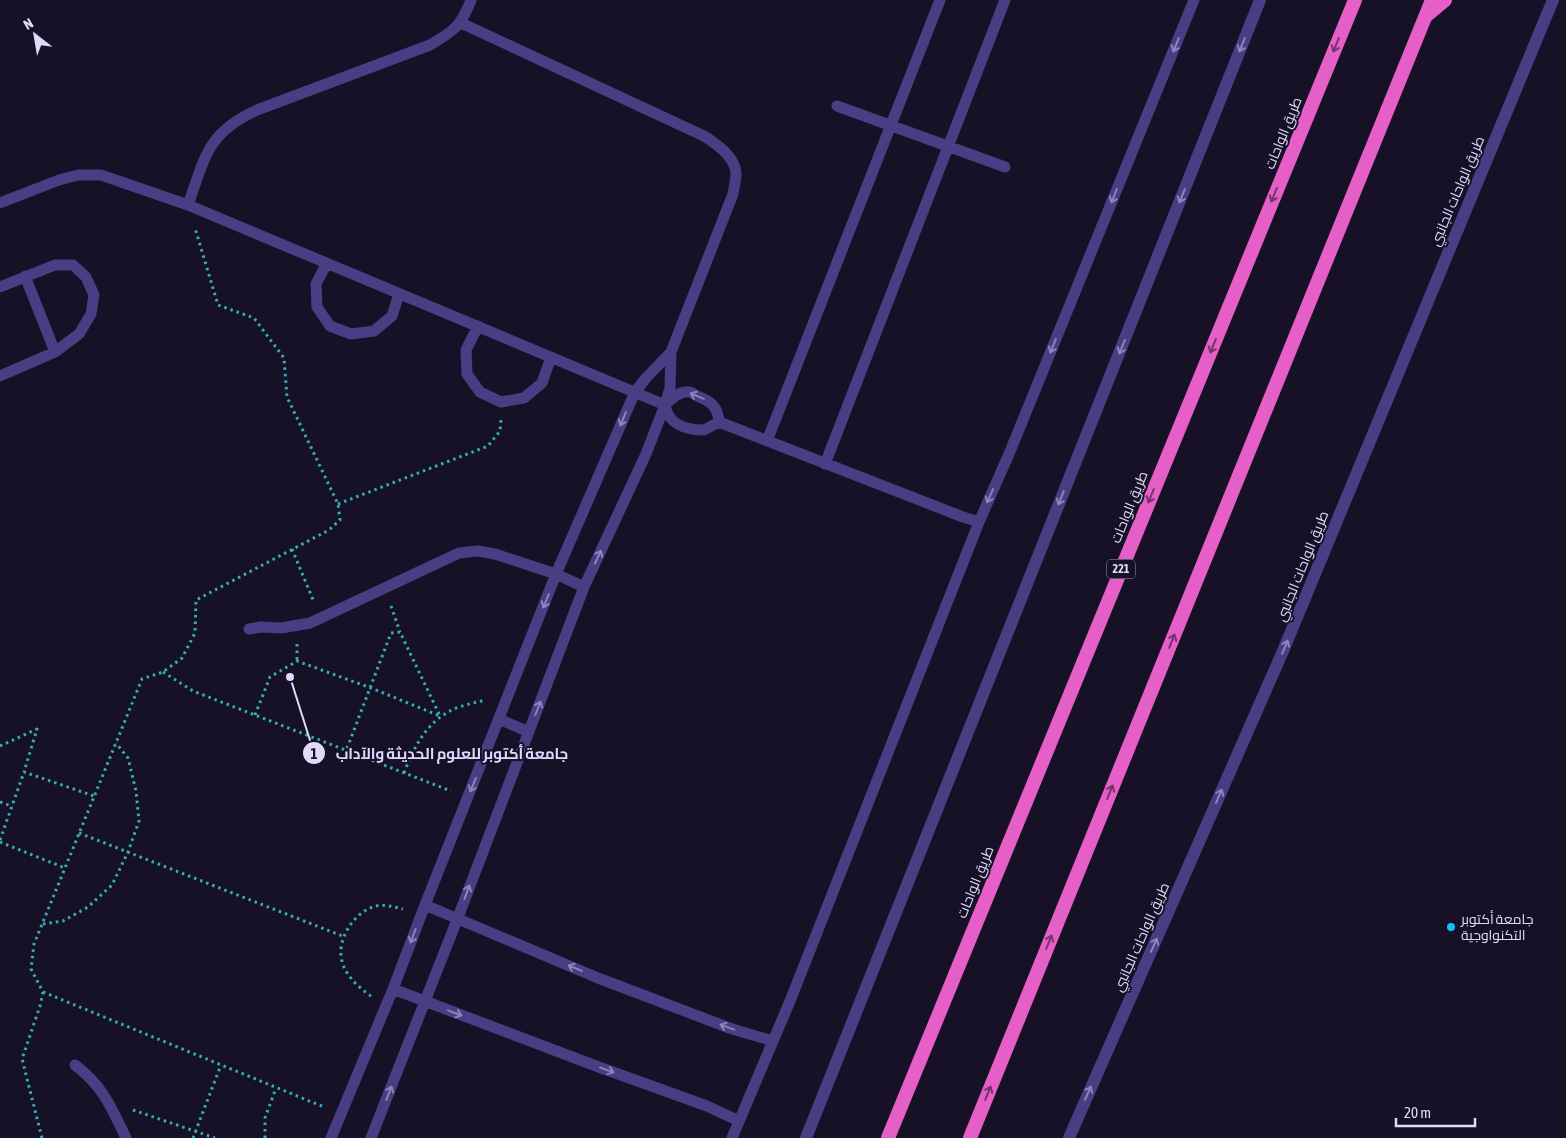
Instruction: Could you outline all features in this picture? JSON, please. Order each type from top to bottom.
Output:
[{"type":"highway","name":"طريق الواحات","points":[[888,1138],[1355,0]]},
{"type":"highway","points":[[970,1138],[1432,0]]},
{"type":"highway","points":[[1426,16],[1446,0]]},
{"type":"street","points":[[806,1138],[1260,0]]},
{"type":"street","name":"طريق الواحات الجانبي","points":[[1069,1138],[1283,651],[1553,0]]},
{"type":"lane","points":[[188,205],[205,157],[214,139],[235,121],[257,110],[417,50],[449,34],[461,23],[471,0]]},
{"type":"lane","points":[[767,441],[940,0]]},
{"type":"lane","points":[[825,464],[1005,0]]},
{"type":"lane","points":[[732,1138],[773,1041],[979,522],[1194,0]]},
{"type":"lane","points":[[371,1138],[457,920],[584,587],[646,454],[665,405],[670,388],[671,352],[733,194],[736,172],[731,160],[715,142],[704,136],[461,23]]},
{"type":"lane","points":[[837,106],[1005,167]]},
{"type":"lane","points":[[0,203],[58,180],[78,175],[101,175],[188,205],[665,405]]},
{"type":"lane","points":[[327,263],[316,284],[316,291],[317,306],[330,326],[351,334],[374,331],[392,316],[399,294]]},
{"type":"lane","points":[[0,287],[54,265],[73,265],[86,276],[94,295],[91,314],[79,334],[55,352],[0,376]]},
{"type":"lane","points":[[26,276],[55,352]]},
{"type":"lane","points":[[478,326],[466,350],[467,374],[480,392],[501,402],[524,398],[542,383],[551,357]]},
{"type":"lane","points":[[330,1138],[386,1006],[556,574],[635,392],[671,352]]},
{"type":"lane","points":[[665,405],[680,394],[691,393],[713,404],[718,413],[719,422]]},
{"type":"lane","points":[[665,405],[668,417],[679,425],[704,430],[719,422],[979,522]]},
{"type":"lane","points":[[249,629],[260,627],[281,628],[310,623],[459,553],[478,551],[495,554],[556,574],[584,587]]},
{"type":"lane","points":[[499,719],[528,732]]},
{"type":"lane","points":[[423,911],[457,920],[669,1006],[732,1029],[773,1041]]},
{"type":"lane","points":[[393,988],[596,1066],[707,1106],[739,1121]]},
{"type":"lane","points":[[75,1065],[96,1083],[109,1102],[126,1138]]},
{"type":"path","points":[[42,1138],[22,1059],[43,992],[31,969],[34,944],[142,679],[163,672],[182,658],[196,633],[196,600],[329,530],[340,520],[338,504],[287,397],[284,358],[254,318],[218,305],[188,205]]},
{"type":"path","points":[[338,504],[488,446],[500,431],[501,402]]},
{"type":"path","points":[[292,549],[320,618]]},
{"type":"path","points":[[386,588],[400,632],[440,716]]},
{"type":"path","points":[[346,750],[391,634],[400,632]]},
{"type":"path","points":[[255,715],[270,677],[298,661],[440,716]]},
{"type":"path","points":[[163,672],[193,691],[467,798]]},
{"type":"path","points":[[404,773],[414,748],[440,716],[460,706],[488,700],[505,704]]},
{"type":"path","points":[[0,746],[37,729],[0,841],[65,868]]},
{"type":"path","points":[[42,924],[63,921],[88,907],[112,885],[128,852],[139,821],[136,791],[128,758],[116,743]]},
{"type":"path","points":[[24,772],[94,796]]},
{"type":"path","points":[[0,802],[12,806]]},
{"type":"path","points":[[80,833],[345,937]]},
{"type":"path","points":[[386,1006],[367,994],[352,979],[342,961],[341,946],[348,927],[360,915],[375,906],[387,905],[423,911]]},
{"type":"path","points":[[43,992],[341,1114]]},
{"type":"path","points":[[193,1138],[221,1065]]},
{"type":"path","points":[[265,1138],[265,1118],[276,1088]]},
{"type":"path","points":[[109,1102],[215,1138]]},
{"type":"place","name":"جامعة أكتوبر للعلوم الحديثة والآداب","points":[[290,677]]},
{"type":"place","name":"جامعة أكتوبر التكنواوجية","points":[[1451,927]]}]
